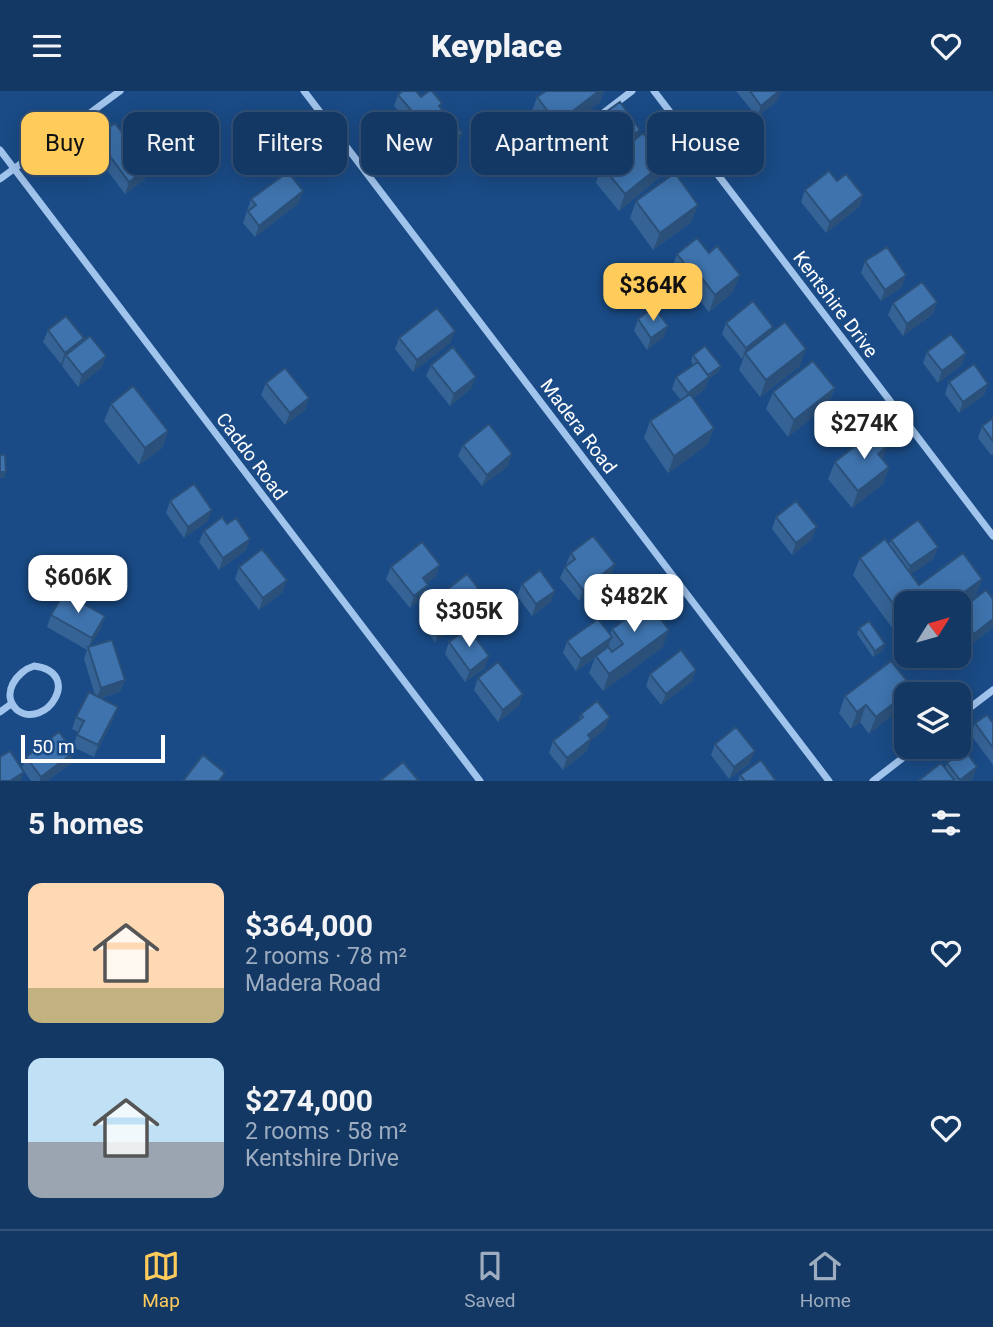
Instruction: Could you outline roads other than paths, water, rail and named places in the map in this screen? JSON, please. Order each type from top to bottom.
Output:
[{"type":"street","points":[[0,179],[120,91]]},
{"type":"street","name":"Madera Road","points":[[304,91],[829,781]]},
{"type":"street","points":[[605,112],[632,91]]},
{"type":"street","name":"Kentshire Drive","points":[[654,91],[993,535]]},
{"type":"street","name":"Caddo Road","points":[[0,150],[480,781]]},
{"type":"street","points":[[44,667],[57,679],[59,688],[56,698],[42,712],[24,714],[11,704],[8,694],[10,684],[24,669],[44,667]]},
{"type":"street","points":[[971,707],[993,690]]},
{"type":"street","points":[[0,712],[11,704]]},
{"type":"street","points":[[873,781],[901,759]]}]
